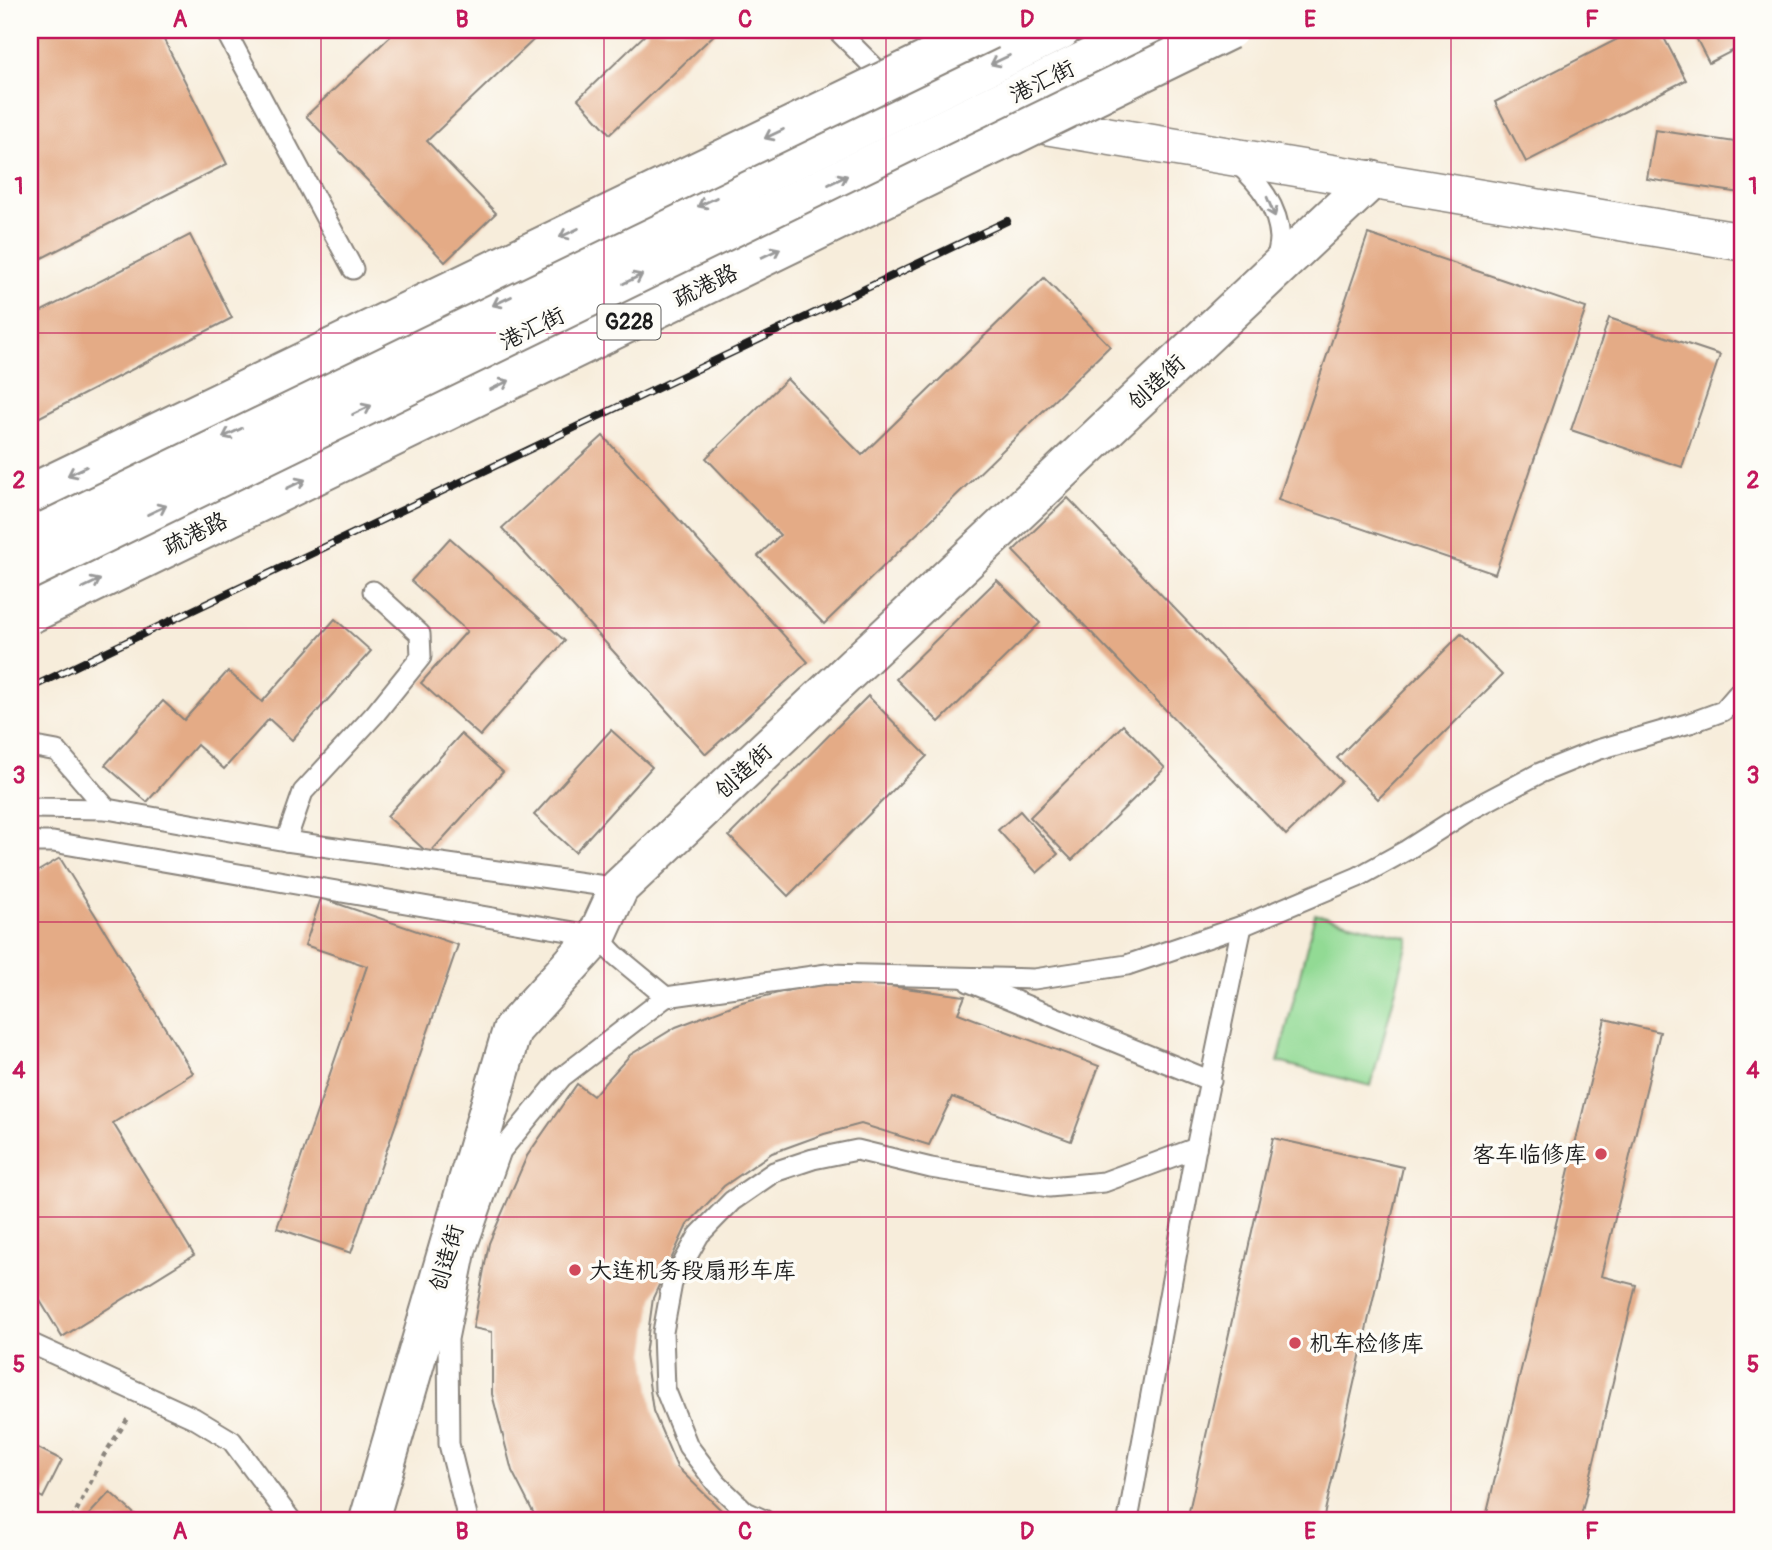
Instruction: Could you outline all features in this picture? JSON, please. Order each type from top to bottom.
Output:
[{"type":"main road","points":[[30,494],[989,30]]},
{"type":"main road","name":"港汇街","points":[[30,531],[1061,30]]},
{"type":"main road","name":"港汇街","points":[[30,571],[1148,30]]},
{"type":"main road","name":"疏港路","points":[[30,614],[1229,30]]},
{"type":"main road","name":"创造街","points":[[369,1520],[512,1030],[597,936],[619,888],[1371,180]]},
{"type":"street","points":[[910,103],[1742,242]]},
{"type":"lane","points":[[225,30],[353,269]]},
{"type":"lane","points":[[837,30],[910,103]]},
{"type":"lane","points":[[865,125],[873,104],[872,81],[866,59]]},
{"type":"lane","points":[[1231,157],[1258,182],[1273,208],[1280,239],[1275,271]]},
{"type":"lane","points":[[286,841],[303,793],[375,714],[421,657],[420,634],[373,591]]},
{"type":"lane","points":[[468,1520],[449,1444],[448,1339],[466,1250],[502,1151],[562,1077],[666,997],[827,974],[1034,979],[1127,965],[1242,926],[1358,877],[1468,811],[1540,773],[1597,750],[1723,711],[1742,689]]},
{"type":"lane","points":[[30,746],[57,751],[107,810]]},
{"type":"lane","points":[[30,808],[107,810],[286,841],[619,888]]},
{"type":"lane","points":[[30,842],[53,842],[597,936],[614,954],[666,997]]},
{"type":"lane","points":[[1128,1520],[1196,1148],[1242,926]]},
{"type":"lane","points":[[957,977],[1211,1081]]},
{"type":"lane","points":[[764,1520],[746,1513],[716,1483],[688,1446],[665,1390],[663,1332],[672,1283],[699,1236],[732,1201],[774,1172],[813,1159],[856,1150],[931,1168],[1049,1187],[1104,1182],[1196,1148]]},
{"type":"lane","points":[[30,1343],[194,1418],[232,1441],[291,1520]]},
{"type":"path","points":[[72,1520],[104,1455],[143,1396]]},
{"type":"green space","points":[[1315,914],[1409,938],[1371,1086],[1278,1062]]},
{"type":"building","points":[[30,30],[159,30],[227,164],[30,264]]},
{"type":"building","points":[[397,30],[544,30],[427,141],[496,213],[445,262],[306,116]]},
{"type":"building","points":[[645,30],[719,30],[610,134],[578,99],[648,32]]},
{"type":"building","points":[[1635,30],[1660,30],[1686,80],[1526,162],[1495,102]]},
{"type":"building","points":[[1692,30],[1742,30],[1742,46],[1709,63]]},
{"type":"building","points":[[1655,130],[1742,143],[1741,193],[1647,179]]},
{"type":"building","points":[[1368,234],[1586,308],[1495,574],[1278,500]]},
{"type":"building","points":[[190,235],[232,318],[30,422],[30,317]]},
{"type":"building","points":[[1044,278],[1110,346],[824,624],[758,556],[780,535],[706,458],[787,379],[862,455]]},
{"type":"building","points":[[1609,318],[1720,355],[1682,467],[1571,430]]},
{"type":"building","points":[[603,436],[808,662],[706,754],[502,528]]},
{"type":"building","points":[[1068,498],[1341,781],[1286,835],[1013,551]]},
{"type":"building","points":[[450,538],[565,641],[480,736],[421,683],[467,631],[411,581]]},
{"type":"building","points":[[997,580],[1040,623],[939,722],[896,679]]},
{"type":"building","points":[[335,619],[371,651],[292,740],[269,719],[224,769],[197,745],[147,802],[105,765],[163,701],[184,720],[228,671],[262,702]]},
{"type":"building","points":[[1461,634],[1502,675],[1378,799],[1337,758]]},
{"type":"building","points":[[868,696],[927,756],[788,896],[729,836]]},
{"type":"building","points":[[1123,725],[1165,768],[1072,860],[1030,817]]},
{"type":"building","points":[[611,730],[652,767],[575,852],[534,815]]},
{"type":"building","points":[[461,734],[503,772],[429,854],[387,816]]},
{"type":"building","points":[[1020,811],[1058,854],[1037,873],[998,830]]},
{"type":"building","points":[[60,858],[193,1073],[113,1123],[194,1255],[62,1337],[30,1284],[30,876]]},
{"type":"building","points":[[321,898],[458,945],[351,1253],[277,1228],[367,966],[305,945]]},
{"type":"building","name":"大连机务段扇形车库","points":[[867,983],[965,996],[958,1013],[1099,1066],[1071,1141],[952,1097],[929,1145],[861,1124],[772,1153],[724,1186],[687,1225],[653,1298],[645,1355],[653,1411],[677,1467],[724,1513],[737,1520],[537,1520],[512,1471],[492,1394],[492,1332],[473,1328],[489,1243],[527,1156],[577,1084],[593,1096],[630,1055],[676,1027],[742,1002],[810,985]]},
{"type":"building","name":"客车临修库","points":[[1605,1019],[1660,1032],[1601,1276],[1636,1285],[1580,1520],[1485,1520]]},
{"type":"building","name":"机车检修库","points":[[1273,1138],[1403,1167],[1323,1520],[1187,1520]]},
{"type":"building","points":[[30,1444],[62,1460],[43,1498],[30,1491]]},
{"type":"building","points":[[110,1492],[141,1520],[85,1519]]},
{"type":"railway","points":[[30,688],[1007,221]]},
{"type":"place","name":"客车临修库","points":[[1601,1154]]},
{"type":"place","name":"大连机务段扇形车库","points":[[575,1270]]},
{"type":"place","name":"机车检修库","points":[[1295,1343]]}]
